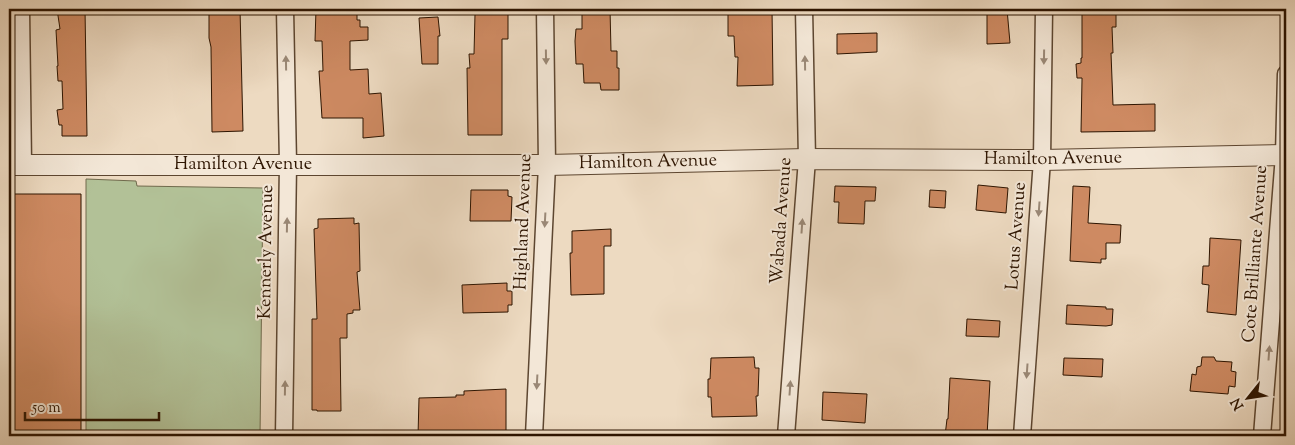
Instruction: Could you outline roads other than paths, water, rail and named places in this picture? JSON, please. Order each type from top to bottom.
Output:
[{"type":"street","points":[[16,165],[21,9]]},
{"type":"street","name":"Kennerly Avenue","points":[[284,436],[288,164],[285,9]]},
{"type":"street","name":"Highland Avenue","points":[[534,436],[547,165],[545,9]]},
{"type":"street","name":"Wabada Avenue","points":[[786,436],[807,160],[804,9]]},
{"type":"street","name":"Lotus Avenue","points":[[1022,436],[1042,160],[1044,9]]},
{"type":"street","name":"Cote Brilliante Avenue","points":[[1262,436],[1285,155],[1286,74]]},
{"type":"street","name":"Hamilton Avenue","points":[[16,165],[547,165],[807,160],[1042,160],[1285,155]]}]
